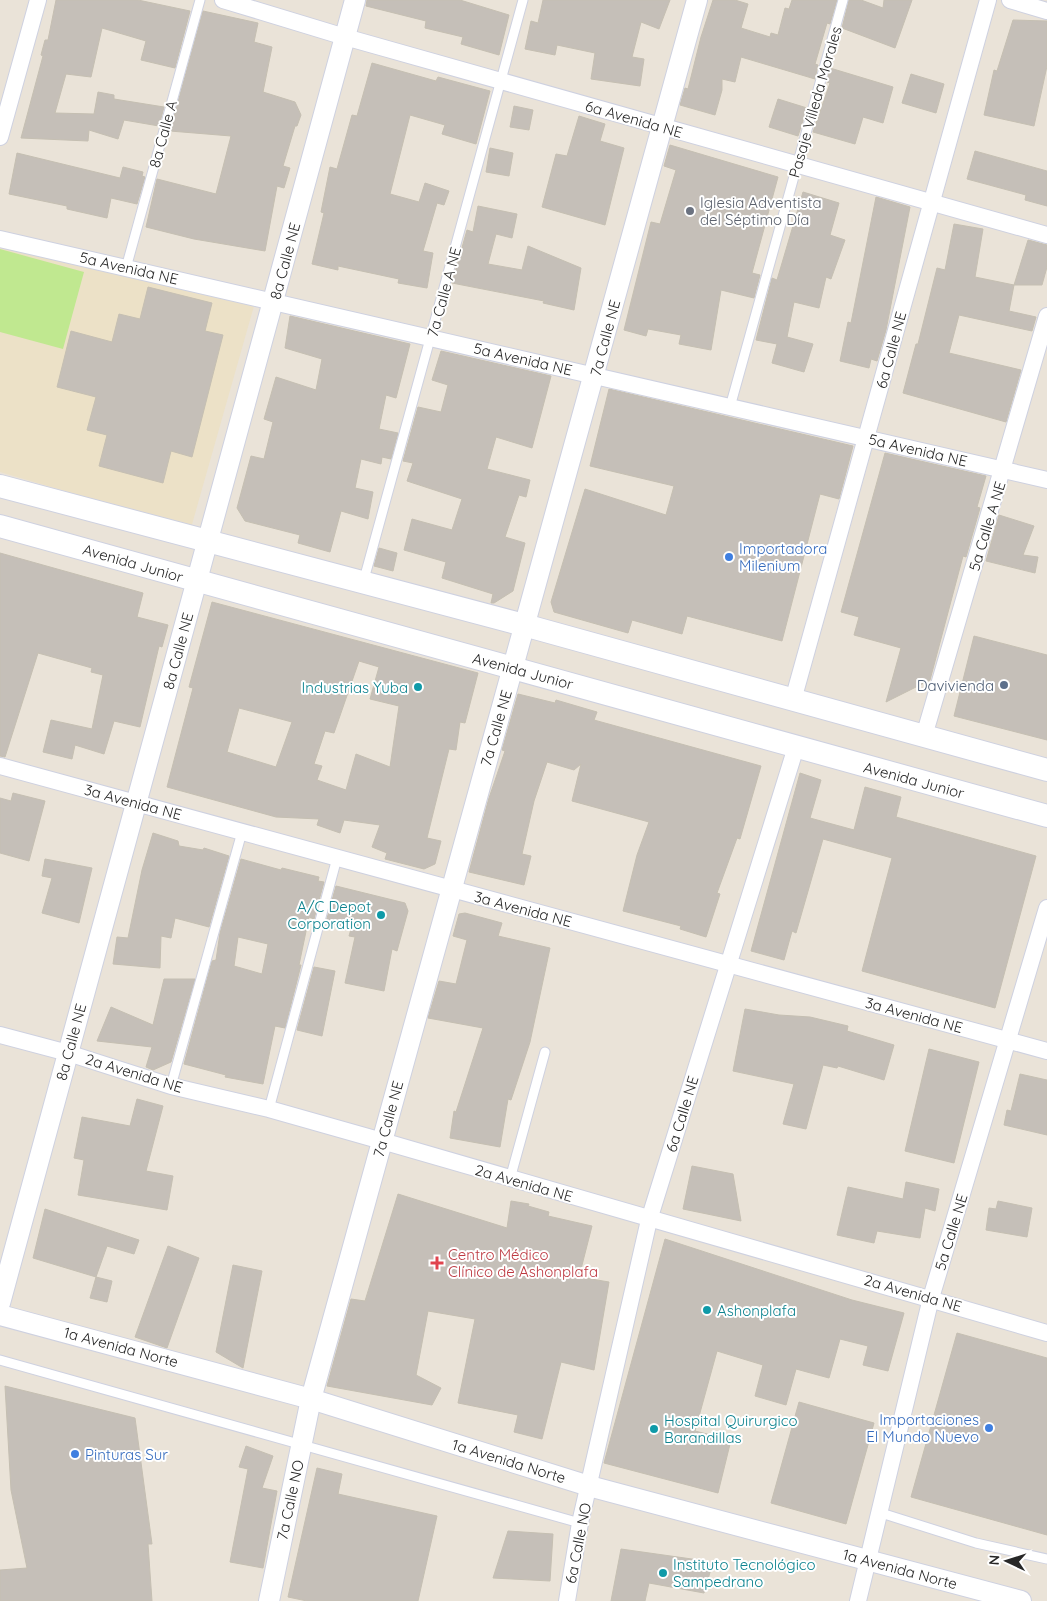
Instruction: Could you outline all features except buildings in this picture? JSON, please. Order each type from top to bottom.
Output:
[{"type":"main road","points":[[0,486],[524,625],[1047,770]]},
{"type":"main road","name":"Avenida Junior","points":[[0,526],[1047,816]]},
{"type":"street","points":[[0,136],[38,0]]},
{"type":"street","name":"6a Avenida NE","points":[[223,0],[345,37],[1047,235]]},
{"type":"street","name":"8a Calle NE","points":[[0,1303],[355,0]]},
{"type":"street","name":"7a Calle NE","points":[[310,1399],[512,668],[595,376],[697,0]]},
{"type":"street","name":"6a Calle NE","points":[[793,700],[988,0]]},
{"type":"street","points":[[1010,0],[1047,11]]},
{"type":"street","name":"5a Avenida NE","points":[[0,239],[1047,480]]},
{"type":"street","name":"5a Calle A NE","points":[[924,736],[1047,316]]},
{"type":"street","name":"6a Calle NE","points":[[589,1486],[649,1220],[796,747]]},
{"type":"street","name":"3a Avenida NE","points":[[0,766],[1047,1051]]},
{"type":"street","name":"5a Calle NE","points":[[858,1601],[931,1298],[1047,908]]},
{"type":"street","name":"2a Avenida NE","points":[[0,1035],[68,1052],[171,1086],[268,1109],[382,1141],[649,1220],[931,1298],[1047,1333]]},
{"type":"street","name":"1a Avenida Norte","points":[[0,1314],[310,1399],[589,1486],[1021,1601]]},
{"type":"street","name":"7a Calle NO","points":[[269,1601],[310,1399]]},
{"type":"street","name":"6a Calle NO","points":[[567,1601],[580,1523],[589,1486]]},
{"type":"lane","name":"8a Calle A","points":[[126,268],[200,0]]},
{"type":"lane","name":"7a Calle A NE","points":[[362,583],[523,0]]},
{"type":"lane","name":"Pasaje Villeda Morales","points":[[730,407],[843,0]]},
{"type":"lane","points":[[171,1086],[242,832]]},
{"type":"lane","points":[[268,1109],[337,858]]},
{"type":"lane","points":[[510,1179],[545,1052]]},
{"type":"lane","points":[[0,1360],[580,1523]]},
{"type":"lane","points":[[878,1512],[976,1543],[1047,1559]]},
{"type":"shaded area","points":[[0,230],[256,299],[191,528],[0,472]]},
{"type":"green space","points":[[0,249],[84,272],[63,349],[0,332]]},
{"type":"place","name":"Iglesia Adventista del Séptimo Día","points":[[690,211]]},
{"type":"place","name":"Importadora Milenium","points":[[729,557]]},
{"type":"place","name":"Davivienda","points":[[1004,685]]},
{"type":"place","name":"Industrias Yuba","points":[[418,687]]},
{"type":"place","name":"A/C Depot Corporation","points":[[381,915]]},
{"type":"place","name":"Centro Médico Clínico de Ashonplafa","points":[[437,1263]]},
{"type":"place","name":"Ashonplafa","points":[[707,1310]]},
{"type":"place","name":"Importaciones El Mundo Nuevo","points":[[989,1428]]},
{"type":"place","name":"Hospital Quirurgico Barandillas","points":[[654,1429]]},
{"type":"place","name":"Pinturas Sur","points":[[75,1454]]},
{"type":"place","name":"Instituto Tecnológico Sampedrano","points":[[663,1573]]}]
